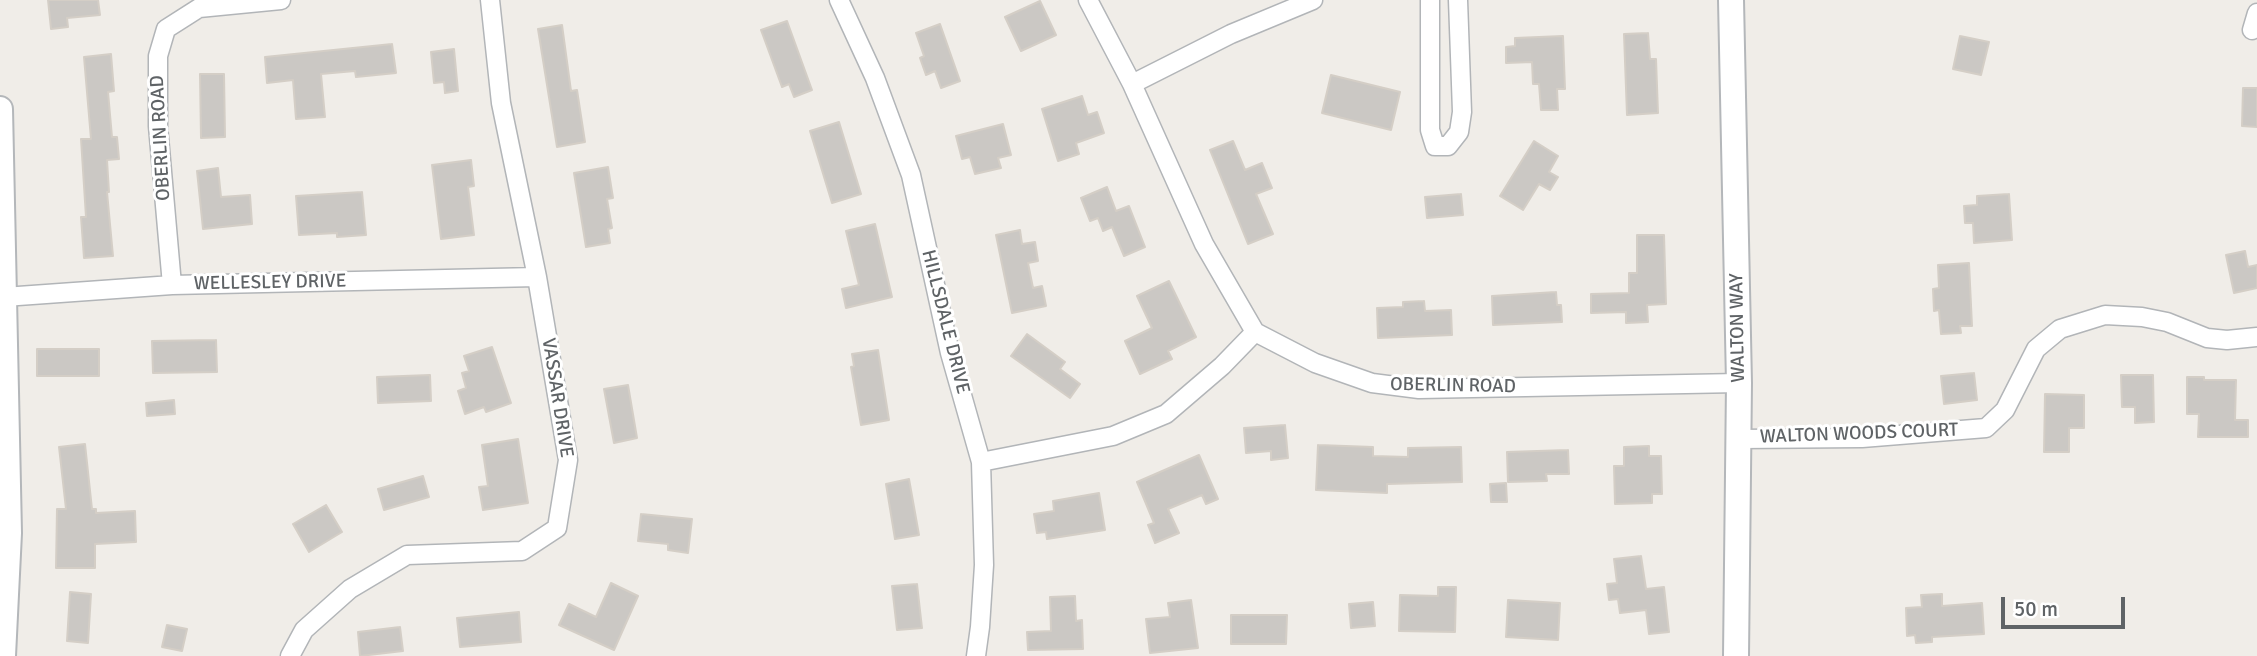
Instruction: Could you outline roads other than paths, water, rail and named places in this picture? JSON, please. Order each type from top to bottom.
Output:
[{"type":"main road","name":"WALTON WAY","points":[[1731,0],[1740,383],[1736,656]]},
{"type":"main road","points":[[0,109],[9,533],[2,656]]},
{"type":"street","name":"OBERLIN ROAD","points":[[172,285],[158,127],[158,56],[166,29],[199,8],[281,0]]},
{"type":"street","name":"VASSAR DRIVE","points":[[290,656],[304,630],[350,589],[407,555],[522,551],[557,528],[568,460],[537,277],[501,103],[490,0]]},
{"type":"street","name":"HILLSDALE DRIVE","points":[[839,0],[875,78],[911,175],[950,352],[981,463],[984,565],[980,627],[975,656]]},
{"type":"street","points":[[981,463],[1114,436],[1166,414],[1222,366],[1255,332],[1204,244],[1132,84],[1088,0]]},
{"type":"street","points":[[1132,84],[1231,34],[1313,0]]},
{"type":"street","points":[[1430,0],[1430,130],[1434,146],[1448,146],[1459,132],[1462,112],[1458,0]]},
{"type":"street","name":"WELLESLEY DRIVE","points":[[4,297],[172,285],[537,277]]},
{"type":"street","name":"WALTON WOODS COURT","points":[[1739,439],[1862,438],[1986,428],[2006,410],[2036,349],[2060,329],[2105,315],[2143,317],[2167,322],[2207,338],[2227,340],[2257,337]]},
{"type":"street","name":"OBERLIN ROAD","points":[[1255,332],[1315,363],[1372,383],[1419,389],[1740,383]]}]
